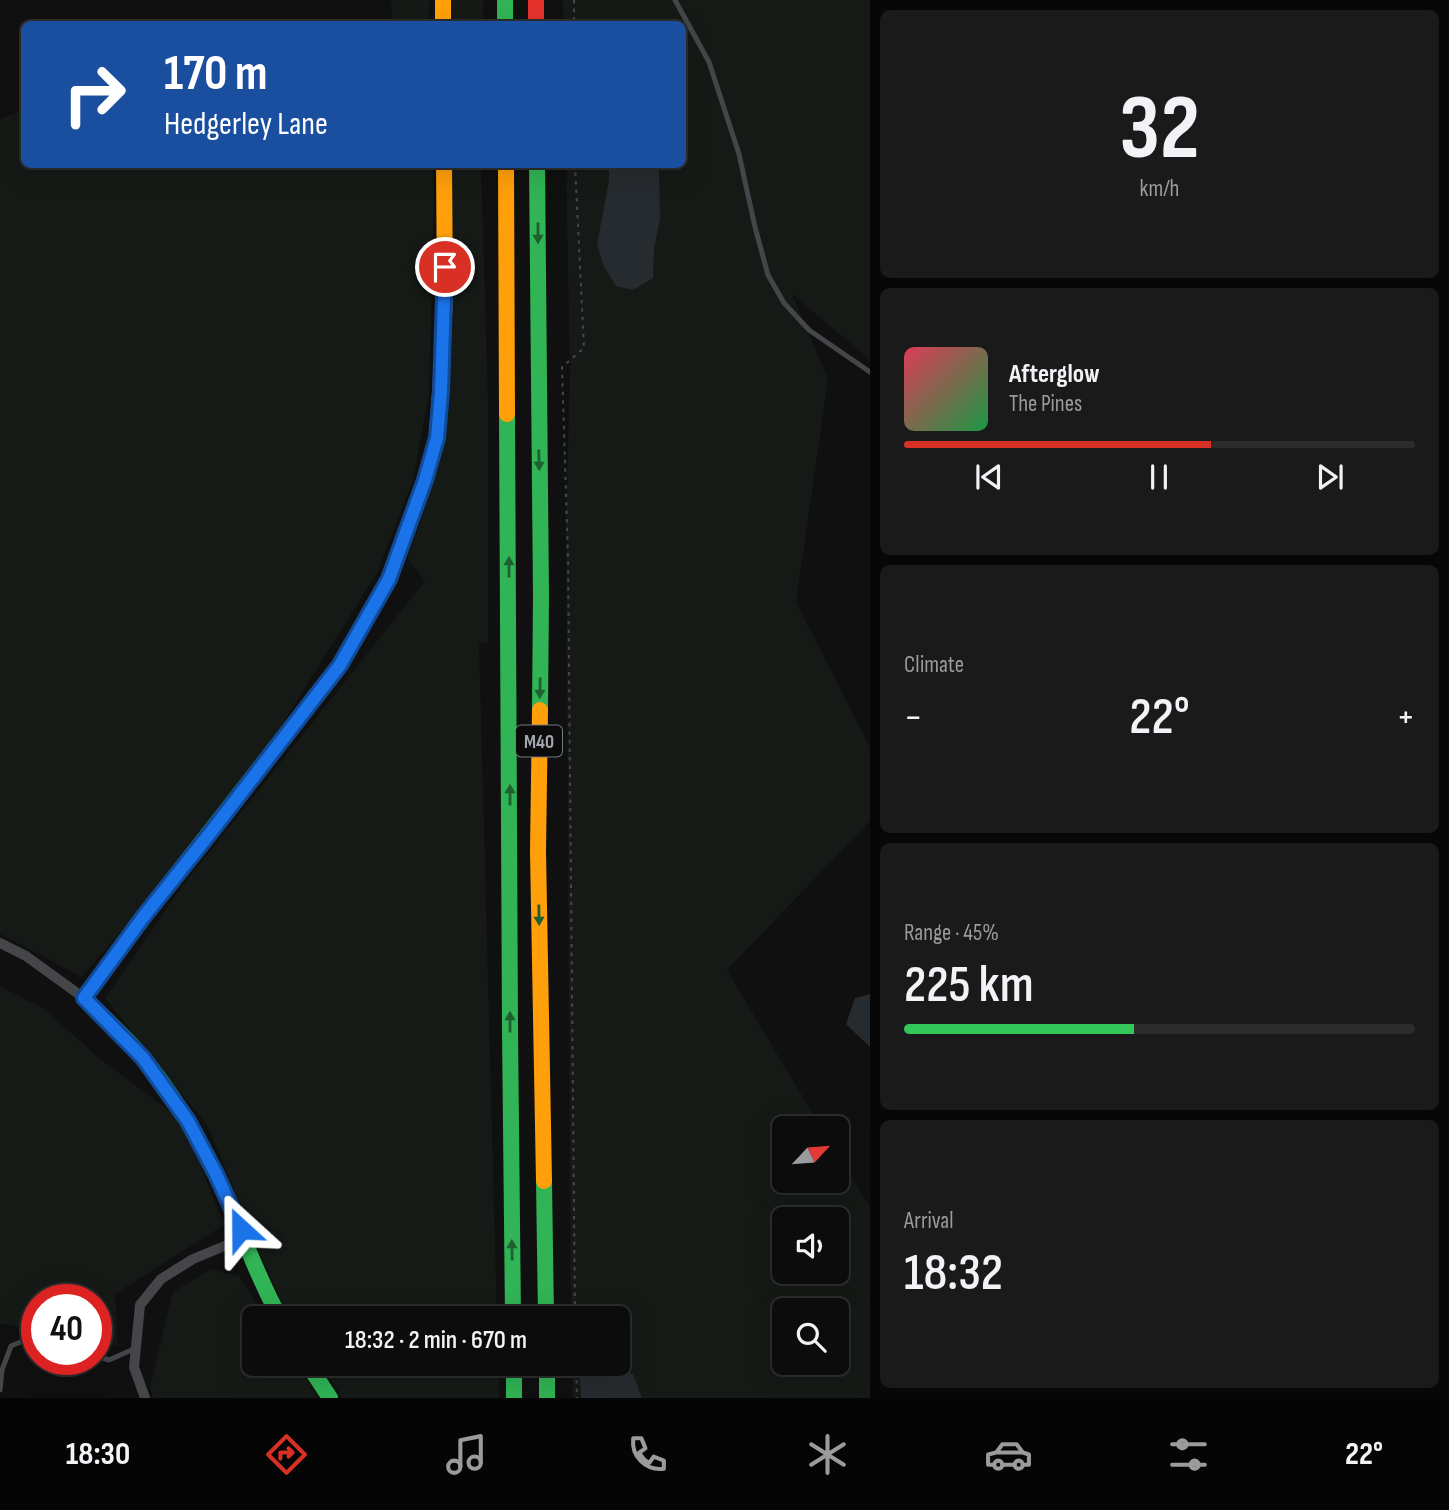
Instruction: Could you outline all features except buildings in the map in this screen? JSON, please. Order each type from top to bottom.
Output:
[{"type":"main road","points":[[443,0],[443,21]]},
{"type":"main road","points":[[505,0],[505,21]]},
{"type":"main road","points":[[536,0],[536,21]]},
{"type":"main road","points":[[273,1306],[216,1174],[188,1121],[143,1058],[84,998],[144,916],[340,665],[389,579],[425,480],[437,438],[445,293],[444,168]]},
{"type":"main road","name":"M40","points":[[506,168],[513,1306]]},
{"type":"main road","name":"M40","points":[[537,168],[541,596],[538,851],[546,1306]]},
{"type":"main road","points":[[316,1376],[330,1398]]},
{"type":"main road","points":[[514,1376],[514,1398]]},
{"type":"main road","points":[[547,1376],[547,1398]]},
{"type":"street","points":[[0,943],[26,956],[84,998]]},
{"type":"street","points":[[145,1398],[134,1367],[140,1305],[161,1279],[194,1259],[244,1238]]},
{"type":"lane","points":[[675,0],[709,62],[738,154],[768,275],[784,303],[809,330],[870,372]]},
{"type":"lane","points":[[0,1390],[2,1370],[11,1346],[21,1342]]},
{"type":"lane","points":[[112,1359],[136,1348]]},
{"type":"path","points":[[574,0],[574,21]]},
{"type":"path","points":[[575,168],[584,348],[562,367],[568,558],[575,1306]]},
{"type":"path","points":[[576,1376],[577,1398]]},
{"type":"shaded area","points":[[391,0],[429,0],[429,21],[392,21]]},
{"type":"shaded area","points":[[451,0],[483,0],[483,21],[451,21]]},
{"type":"shaded area","points":[[563,0],[870,0],[870,360],[792,294],[828,379],[796,602],[870,747],[870,821],[727,970],[814,1116],[772,1116],[772,1194],[849,1194],[849,1173],[870,1208],[870,1398],[573,1398],[572,1376],[630,1376],[630,1306],[571,1306],[566,524],[570,373],[566,168],[686,168],[686,21],[563,21]]},
{"type":"shaded area","points":[[21,111],[21,168],[433,168],[429,394],[413,480],[378,571],[283,723],[190,850],[82,977],[0,934],[0,119]]},
{"type":"shaded area","points":[[452,168],[481,168],[488,402],[488,642],[479,643],[497,1306],[284,1306],[207,1125],[105,998],[183,885],[425,581],[407,559],[422,518],[448,403]]},
{"type":"shaded area","points":[[609,168],[659,168],[660,219],[654,249],[653,278],[633,290],[616,286],[604,267],[597,244]]},
{"type":"shaded area","points":[[0,986],[44,1009],[99,1058],[184,1122],[224,1225],[115,1294],[118,1346],[112,1345],[112,1284],[21,1284],[21,1327],[0,1323]]},
{"type":"shaded area","points":[[870,994],[870,1047],[846,1024],[855,998]]},
{"type":"shaded area","points":[[211,1269],[239,1276],[258,1306],[242,1306],[242,1376],[305,1376],[319,1398],[153,1398],[150,1387],[173,1292]]},
{"type":"shaded area","points":[[630,1373],[633,1374],[642,1398],[581,1398],[580,1376],[630,1376]]},
{"type":"shaded area","points":[[328,1376],[498,1376],[499,1398],[342,1398]]},
{"type":"traffic: fast","points":[[505,0],[505,21]]},
{"type":"traffic: fast","points":[[537,168],[540,710]]},
{"type":"traffic: fast","points":[[507,414],[513,1306]]},
{"type":"traffic: fast","points":[[274,1306],[219,1181],[184,1115],[142,1056],[84,998],[144,916],[340,665],[391,575]]},
{"type":"traffic: fast","points":[[544,1181],[546,1306]]},
{"type":"traffic: fast","points":[[316,1376],[330,1398]]},
{"type":"traffic: fast","points":[[514,1376],[514,1398]]},
{"type":"traffic: fast","points":[[547,1376],[547,1398]]},
{"type":"traffic: slow","points":[[443,0],[443,21]]},
{"type":"traffic: slow","points":[[442,362],[445,293],[444,168]]},
{"type":"traffic: slow","points":[[506,168],[507,414]]},
{"type":"traffic: slow","points":[[540,710],[538,851],[544,1181]]},
{"type":"traffic: jam","points":[[536,0],[536,21]]},
{"type":"traffic: jam","points":[[391,575],[437,438],[442,362]]},
{"type":"route","points":[[241,1229],[188,1121],[143,1058],[84,998],[144,916],[340,665],[389,579],[425,480],[437,438],[445,267]]}]
